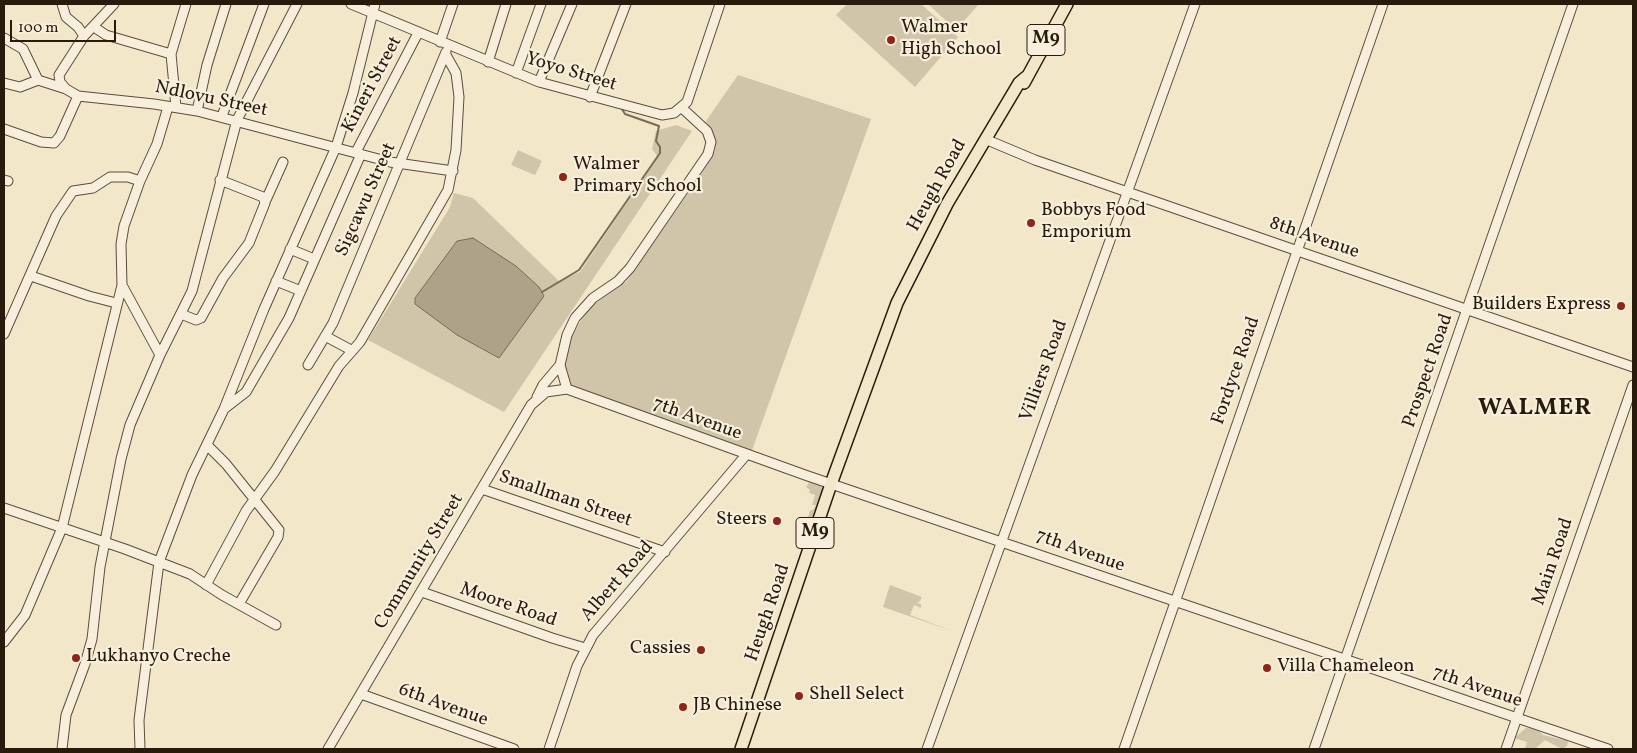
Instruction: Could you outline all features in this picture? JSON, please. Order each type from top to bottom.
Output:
[{"type":"main road","name":"Heugh Road","points":[[741,749],[831,484],[892,319],[1019,83],[1026,77],[1067,4]]},
{"type":"street","points":[[62,4],[66,17],[78,27],[84,36]]},
{"type":"street","points":[[66,89],[60,82],[59,75],[84,36],[114,4]]},
{"type":"street","points":[[4,642],[25,615],[62,528],[116,303],[122,285],[124,226],[140,181],[172,107],[171,54],[186,4]]},
{"type":"street","points":[[197,111],[207,65],[226,4]]},
{"type":"street","points":[[222,116],[264,4]]},
{"type":"street","points":[[62,749],[66,715],[83,671],[92,639],[100,567],[121,459],[130,425],[160,355],[192,291],[237,120],[297,4]]},
{"type":"street","name":"Yoyo Street","points":[[350,4],[375,8],[418,33],[540,82],[662,115],[670,114],[682,108]]},
{"type":"street","points":[[442,43],[453,4]]},
{"type":"street","points":[[488,62],[506,4]]},
{"type":"street","points":[[516,73],[541,4]]},
{"type":"street","points":[[540,82],[572,4]]},
{"type":"street","points":[[590,97],[626,4]]},
{"type":"street","points":[[567,390],[560,365],[565,343],[575,318],[593,298],[618,281],[630,268],[708,154],[711,142],[707,131],[682,108],[690,94],[720,4]]},
{"type":"street","name":"Villiers Road","points":[[927,749],[1195,4]]},
{"type":"street","name":"Fordyce Road","points":[[1124,749],[1383,4]]},
{"type":"street","name":"Prospect Road","points":[[1314,749],[1573,4]]},
{"type":"street","points":[[140,749],[139,720],[159,562],[192,475],[224,409],[276,281],[336,146],[375,8]]},
{"type":"street","points":[[94,27],[106,35],[171,54]]},
{"type":"street","name":"Kineri Street","points":[[224,409],[246,392],[289,318],[358,153],[418,33]]},
{"type":"street","points":[[4,38],[23,49],[38,80],[20,87],[4,83]]},
{"type":"street","name":"Sigcawu Street","points":[[308,365],[332,323],[401,164],[446,54],[442,43]]},
{"type":"street","points":[[206,585],[254,500],[352,350],[360,342],[434,218],[448,190],[453,171],[459,97],[456,72],[446,54]]},
{"type":"street","name":"Ndlovu Street","points":[[38,80],[66,89],[78,96],[197,111],[401,164],[453,171]]},
{"type":"street","points":[[4,129],[41,142],[54,143],[60,136],[78,96]]},
{"type":"street","name":"8th Avenue","points":[[988,141],[1127,192],[1468,308],[1633,367]]},
{"type":"street","points":[[181,314],[196,320],[201,318],[223,278],[249,243],[283,162]]},
{"type":"street","points":[[4,334],[56,216],[73,191],[93,188],[110,177],[117,176],[140,181]]},
{"type":"street","points":[[220,180],[263,197],[266,200]]},
{"type":"street","points":[[290,249],[314,259]]},
{"type":"street","points":[[31,276],[116,303]]},
{"type":"street","points":[[276,281],[301,291]]},
{"type":"street","points":[[122,285],[160,355]]},
{"type":"street","points":[[325,336],[352,350]]},
{"type":"street","name":"Community Street","points":[[328,749],[539,396],[543,385],[560,365]]},
{"type":"street","name":"Main Road","points":[[1506,749],[1633,385]]},
{"type":"street","name":"7th Avenue","points":[[539,396],[550,390],[567,390],[746,455],[1002,541],[1175,603],[1608,749]]},
{"type":"street","points":[[207,445],[226,464],[254,500],[274,520],[280,532],[239,604]]},
{"type":"street","name":"Albert Road","points":[[549,749],[585,648],[601,624],[665,552],[746,455]]},
{"type":"street","name":"Smallman Street","points":[[482,489],[665,552]]},
{"type":"street","points":[[4,508],[190,574],[276,624]]},
{"type":"street","name":"Moore Road","points":[[422,592],[542,635],[585,648]]},
{"type":"street","name":"6th Avenue","points":[[361,694],[493,746],[514,749]]},
{"type":"shaded area","points":[[847,4],[921,4],[958,37],[915,87],[836,15]]},
{"type":"shaded area","points":[[928,4],[979,4],[956,30]]},
{"type":"shaded area","points":[[738,75],[871,119],[751,453],[576,390],[567,383],[563,372],[565,357],[573,334],[582,319],[592,306],[627,281],[701,175],[715,150],[713,136],[706,121]]},
{"type":"shaded area","points":[[676,125],[692,131],[504,412],[368,340],[450,207],[454,193],[473,198],[559,281],[580,272],[658,157],[652,149],[656,131]]},
{"type":"shaded area","points":[[518,150],[542,161],[535,175],[511,165]]},
{"type":"shaded area","points":[[473,238],[516,266],[539,287],[544,296],[499,358],[457,335],[415,304],[415,298],[457,241]]},
{"type":"shaded area","points":[[810,481],[820,485],[824,492],[813,519],[815,524],[811,526],[808,518],[810,510],[813,510],[816,505],[812,505],[815,495],[809,493],[810,490],[806,487]]},
{"type":"shaded area","points":[[890,585],[922,597],[916,603],[921,604],[921,608],[914,605],[910,615],[952,631],[883,607]]},
{"type":"shaded area","points":[[1526,728],[1537,729],[1543,735],[1568,741],[1567,746],[1562,749],[1545,740],[1536,748],[1525,749],[1527,742],[1514,738]]},
{"type":"waterway","points":[[542,292],[579,270],[660,153],[660,147],[656,141],[659,126],[625,114],[622,109]]},
{"type":"place","name":"Walmer High School","points":[[891,40]]},
{"type":"place","name":"Walmer Primary School","points":[[563,177]]},
{"type":"place","name":"Bobbys Food Emporium","points":[[1031,223]]},
{"type":"place","name":"Builders Express","points":[[1621,306]]},
{"type":"place","name":"Steers","points":[[777,521]]},
{"type":"place","name":"Cassies","points":[[701,650]]},
{"type":"place","name":"Lukhanyo Creche","points":[[76,658]]},
{"type":"place","name":"Villa Chameleon","points":[[1267,668]]},
{"type":"place","name":"Shell Select","points":[[799,696]]},
{"type":"place","name":"JB Chinese","points":[[683,707]]},
{"type":"district","name":"WALMER","points":[[1535,410]]}]
